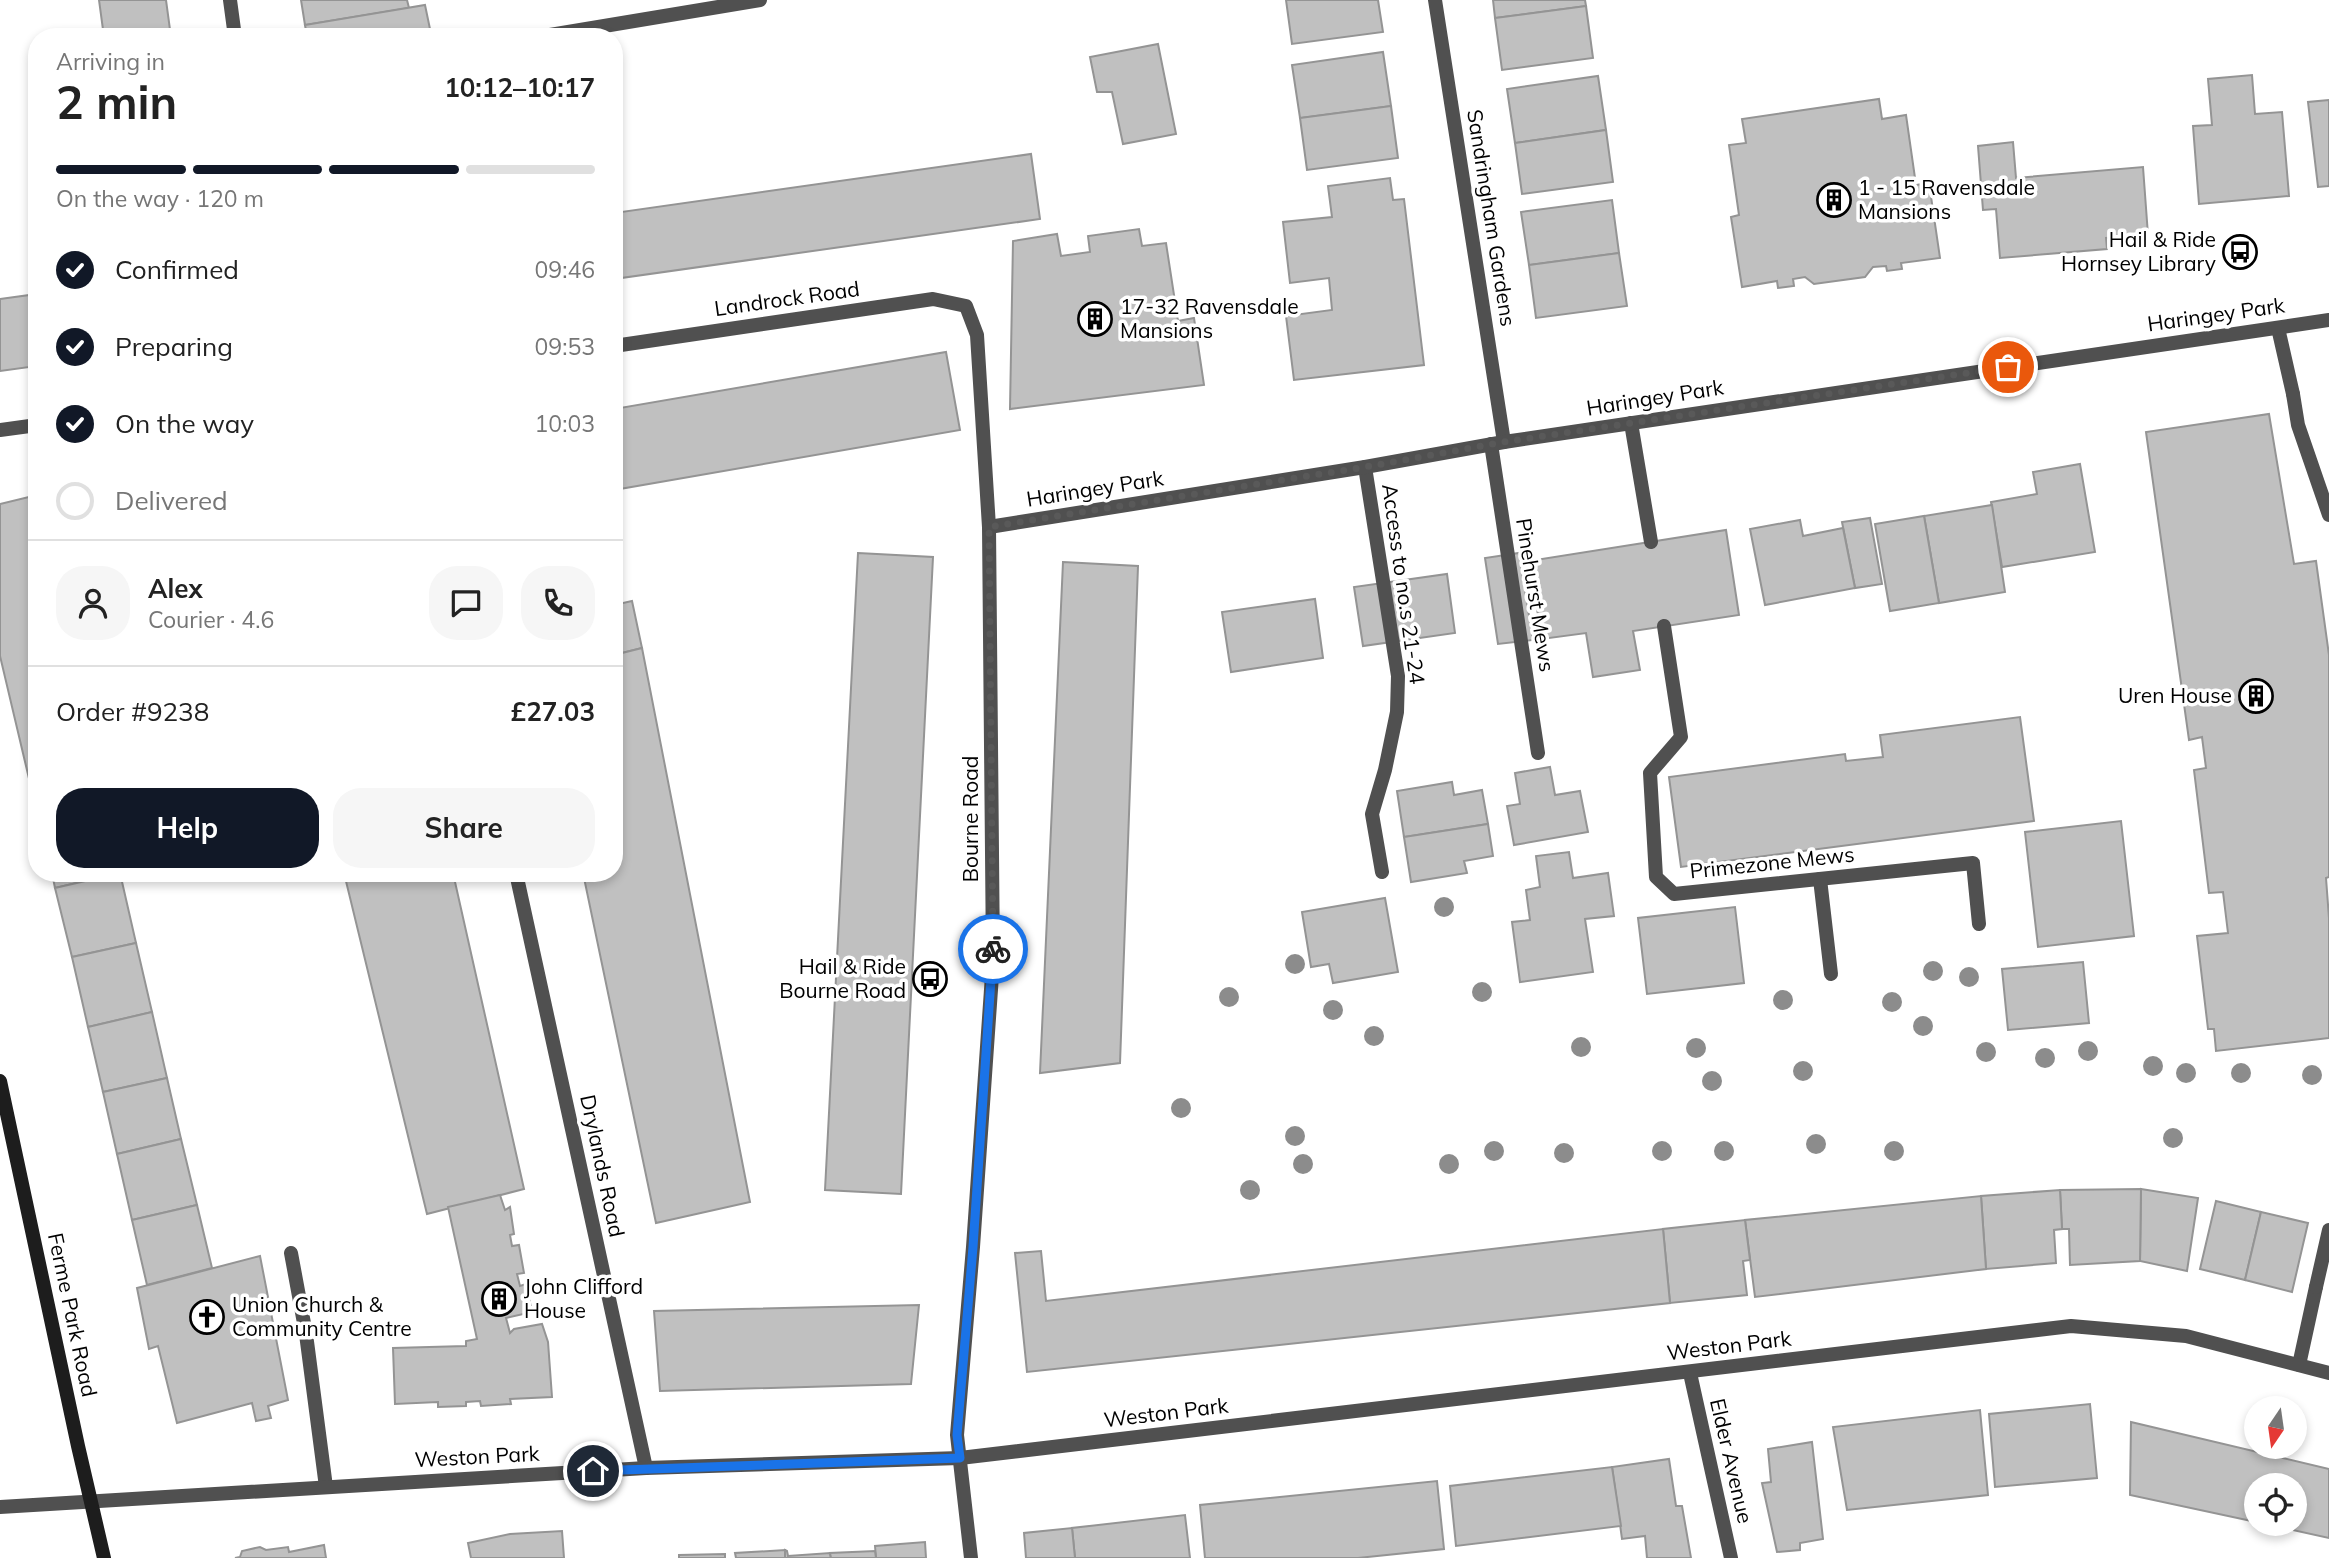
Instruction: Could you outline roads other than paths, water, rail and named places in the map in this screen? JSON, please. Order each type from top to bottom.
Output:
[{"type":"street","points":[[230,0],[234,28]]},
{"type":"street","points":[[592,28],[760,0]]},
{"type":"street","name":"Sandringham Gardens","points":[[1435,0],[1498,443]]},
{"type":"street","name":"Landrock Road","points":[[623,345],[933,299],[966,306]]},
{"type":"street","name":"Bourne Road","points":[[966,306],[977,335],[989,527],[993,961],[957,1435],[971,1558]]},
{"type":"street","name":"Haringey Park","points":[[989,527],[1498,443],[2329,320]]},
{"type":"street","points":[[2278,328],[2298,425],[2329,515]]},
{"type":"street","points":[[1631,423],[1651,542]]},
{"type":"street","points":[[0,430],[28,426]]},
{"type":"street","name":"Pinehurst Mews","points":[[1498,443],[1538,753]]},
{"type":"street","name":"Access to no.s 21-24","points":[[1365,467],[1398,676],[1397,712],[1385,770],[1372,814],[1382,872]]},
{"type":"street","name":"Primezone Mews","points":[[1664,626],[1681,737],[1650,773],[1656,877],[1674,894],[1973,863],[1979,924]]},
{"type":"street","points":[[1821,879],[1831,974]]},
{"type":"street","name":"Drylands Road","points":[[518,882],[646,1468]]},
{"type":"street","name":"Ferme Park Road","points":[[0,1081],[104,1558]]},
{"type":"street","points":[[2299,1365],[2329,1230]]},
{"type":"street","points":[[291,1253],[306,1334],[326,1487]]},
{"type":"street","name":"Weston Park","points":[[0,1507],[646,1468],[960,1458],[2071,1326],[2186,1336],[2329,1373]]},
{"type":"street","name":"Elder Avenue","points":[[1690,1373],[1731,1558]]},
{"type":"place","name":"1 - 15 Ravensdale Mansions","points":[[1834,200]]},
{"type":"place","name":"Hail & Ride Hornsey Library","points":[[2240,252]]},
{"type":"place","name":"17-32 Ravensdale Mansions","points":[[1095,319]]},
{"type":"place","name":"Uren House","points":[[2256,696]]},
{"type":"place","name":"Hail & Ride Bourne Road","points":[[930,979]]},
{"type":"place","name":"John Clifford House","points":[[499,1299]]},
{"type":"place","name":"Union Church & Community Centre","points":[[207,1317]]}]
